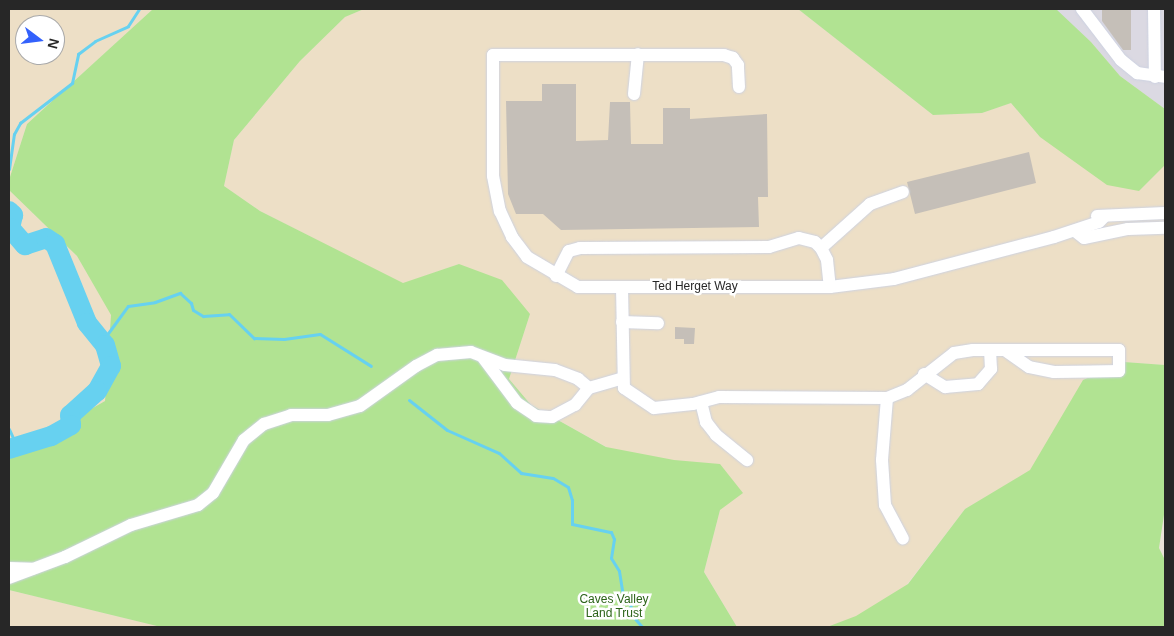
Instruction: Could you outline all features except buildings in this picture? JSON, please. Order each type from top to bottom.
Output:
[{"type":"street","points":[[1082,9],[1121,60],[1136,74],[1160,78],[1154,9]]},
{"type":"street","points":[[634,94],[638,54],[724,55],[734,58],[738,65],[739,87]]},
{"type":"street","name":"Ted Herget Way","points":[[638,54],[493,55],[493,176],[500,210],[512,238],[527,256],[556,276],[578,287],[830,287],[894,279],[1075,231],[1083,218],[1103,224],[1165,228]]},
{"type":"street","points":[[821,248],[870,204],[903,192]]},
{"type":"street","name":"Ted Herget Way","points":[[1075,231],[1084,238],[1103,224],[1165,213]]},
{"type":"street","points":[[556,276],[569,251],[580,248],[769,247],[799,238],[814,242],[821,248],[827,260],[830,287]]},
{"type":"street","points":[[622,287],[624,388],[654,408],[701,402],[719,397],[887,398],[907,390],[924,374],[954,353],[990,350],[1005,350],[1120,350],[1119,371],[1046,370],[1029,367],[1005,350]]},
{"type":"street","points":[[622,322],[658,323]]},
{"type":"street","points":[[924,374],[945,387],[978,384],[991,369],[990,350]]},
{"type":"street","points":[[9,578],[35,570],[131,525],[198,504],[213,493],[244,440],[273,419],[328,415],[360,406],[416,366],[437,355],[471,352],[484,359],[505,365],[555,370],[578,379],[589,388]]},
{"type":"street","points":[[484,359],[517,403],[536,416],[552,417],[575,405],[589,388],[623,378]]},
{"type":"street","points":[[887,398],[882,460],[886,505],[903,539]]},
{"type":"street","points":[[701,402],[706,422],[716,435],[747,460]]},
{"type":"street","points":[[9,568],[35,570]]},
{"type":"shaded area","points":[[9,9],[153,9],[27,124],[9,180]]},
{"type":"shaded area","points":[[364,9],[798,9],[933,115],[982,113],[1011,103],[1040,137],[1139,191],[1165,165],[1165,365],[1124,362],[1036,467],[965,509],[891,605],[827,627],[737,627],[704,572],[720,510],[531,405],[509,379],[530,314],[459,264],[403,284],[260,211],[224,186],[234,140],[300,61],[345,17]]},
{"type":"shaded area","points":[[1054,9],[1165,9],[1165,109],[1120,76],[1091,42]]},
{"type":"shaded area","points":[[9,190],[77,256],[111,314],[105,401],[9,456]]},
{"type":"shaded area","points":[[9,590],[161,627],[9,627]]},
{"type":"green space","name":"Caves Valley Land Trust","points":[[153,9],[364,9],[345,17],[300,61],[234,140],[224,186],[260,211],[403,283],[459,264],[502,280],[530,314],[509,379],[531,405],[606,447],[674,460],[720,464],[743,493],[720,510],[704,572],[737,627],[161,627],[9,590],[9,456],[105,401],[111,315],[77,256],[9,190],[9,180],[27,124]]},
{"type":"green space","points":[[798,9],[1056,9],[1091,42],[1120,76],[1165,109],[1165,165],[1139,191],[1107,185],[1040,137],[1011,103],[982,113],[933,115]]},
{"type":"green space","points":[[1124,362],[1165,365],[1165,508],[1159,548],[1165,560],[1165,627],[827,627],[856,616],[908,584],[965,509],[1030,470],[1083,380]]},
{"type":"waterway","points":[[9,169],[14,134],[20,123],[72,83],[78,54],[95,41],[128,26],[139,9]]},
{"type":"waterway","points":[[9,211],[13,215],[10,228],[25,245],[46,238],[55,244],[87,323],[105,345],[111,366],[97,391],[70,415],[71,425],[51,436],[9,449]]},
{"type":"waterway","points":[[94,335],[106,336],[128,306],[155,302],[180,293],[191,303],[193,310],[203,316],[229,314],[254,338],[284,339],[320,334],[371,366]]},
{"type":"waterway","points":[[409,400],[447,430],[499,453],[521,473],[553,478],[568,487],[572,500],[572,524],[611,532],[614,539],[611,558],[619,571],[623,596],[631,602],[630,613],[642,627]]},
{"type":"waterway","points":[[9,429],[14,440],[12,447]]}]
